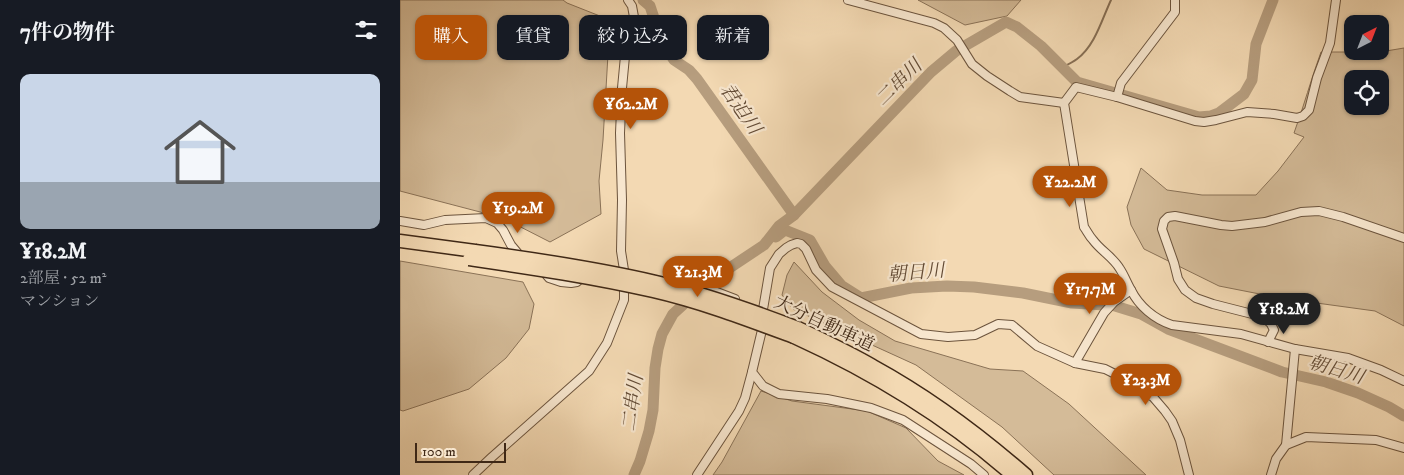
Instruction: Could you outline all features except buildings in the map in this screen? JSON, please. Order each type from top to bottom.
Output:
[{"type":"highway","name":"大分自動車道","points":[[400,241],[472,255]]},
{"type":"highway","name":"大分自動車道","points":[[400,249],[569,265],[656,282],[706,295],[757,313],[910,398],[995,460],[1012,475]]},
{"type":"highway","name":"大分自動車道","points":[[796,333],[831,344],[914,390],[1000,452],[1026,475]]},
{"type":"street","points":[[473,475],[589,371],[607,343],[624,300],[624,270],[621,251],[620,133],[627,35],[634,17],[632,6],[628,0]]},
{"type":"street","points":[[848,0],[934,23],[944,28],[957,40],[972,64],[1010,91],[1020,97],[1064,103]]},
{"type":"street","points":[[1117,97],[1121,83],[1175,12],[1175,0]]},
{"type":"street","points":[[1336,0],[1330,42],[1317,78],[1309,110],[1303,116],[1297,118],[1247,112],[1204,122],[1195,121],[1117,97],[1076,87],[1064,103],[1084,227],[1093,241],[1120,269],[1140,304],[1152,315],[1165,322],[1241,334],[1295,349],[1348,358],[1404,381]]},
{"type":"street","points":[[1268,342],[1274,330],[1264,317],[1196,298],[1181,287],[1162,229],[1164,221],[1168,217],[1175,216],[1221,225],[1237,226],[1265,222],[1301,212],[1319,211],[1404,238]]},
{"type":"street","points":[[400,221],[424,225],[445,220],[486,218],[497,223],[522,258],[538,266],[549,278],[562,282],[577,282],[588,270],[598,266],[688,284],[714,291],[762,309]]},
{"type":"street","points":[[696,475],[746,398],[762,330],[760,327],[762,309],[770,268],[779,254],[797,243],[806,249],[816,270],[832,288],[921,334],[948,337],[976,335],[998,324],[1012,326],[1037,346],[1075,363],[1105,369],[1153,396],[1172,421],[1180,440],[1189,475]]},
{"type":"street","points":[[1075,363],[1104,313],[1114,302],[1131,290]]},
{"type":"street","points":[[1271,475],[1276,459],[1286,445],[1295,349]]},
{"type":"street","points":[[752,372],[763,386],[779,394],[827,399],[871,408],[903,420],[971,464],[984,475]]},
{"type":"street","points":[[1286,445],[1306,437],[1376,440],[1404,448]]},
{"type":"shaded area","points":[[400,0],[563,0],[597,15],[579,15],[579,60],[608,60],[599,181],[601,214],[550,242],[503,218],[400,191]]},
{"type":"shaded area","points":[[918,0],[1021,0],[1007,16],[965,25]]},
{"type":"shaded area","points":[[1404,48],[1404,326],[1375,311],[1280,298],[1219,286],[1144,249],[1131,225],[1127,207],[1141,168],[1167,190],[1202,195],[1256,195],[1278,171],[1304,137],[1294,133],[1321,52],[1344,52],[1344,60],[1389,60],[1389,50]]},
{"type":"shaded area","points":[[400,261],[523,282],[534,304],[529,329],[506,358],[469,389],[403,411],[400,410]]},
{"type":"shaded area","points":[[794,262],[822,292],[859,320],[895,341],[990,369],[1023,371],[1069,404],[1146,475],[1054,475],[1002,427],[916,365],[793,309],[782,295],[787,275]]},
{"type":"shaded area","points":[[761,391],[792,401],[867,411],[906,428],[938,461],[964,475],[713,475]]},
{"type":"waterway","name":"君迫川","points":[[643,0],[650,6],[662,42],[674,60],[689,70],[697,79],[794,215]]},
{"type":"waterway","points":[[1063,67],[1077,59],[1089,47],[1111,0]]},
{"type":"waterway","name":"二串川","points":[[634,475],[649,431],[653,410],[658,349],[662,334],[673,314],[707,283],[764,245],[779,226],[794,215],[931,72],[956,51],[1006,22],[1017,27],[1041,46],[1077,82],[1199,117],[1211,116],[1219,113],[1244,94],[1252,80],[1256,44],[1273,0]]},
{"type":"waterway","name":"朝日川","points":[[776,237],[785,230],[810,240],[825,266],[842,286],[861,298],[911,288],[947,286],[974,287],[1023,293],[1072,303],[1105,305]]},
{"type":"waterway","name":"朝日川","points":[[1115,306],[1141,314],[1168,329],[1282,372],[1326,382],[1358,393],[1404,416]]}]
